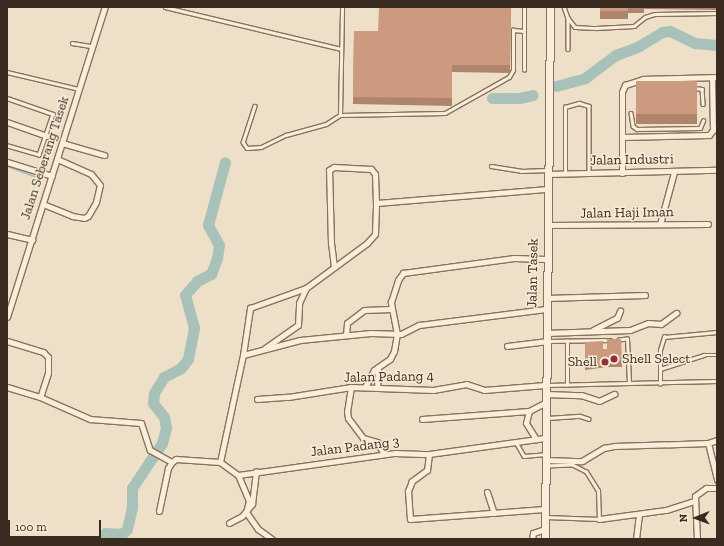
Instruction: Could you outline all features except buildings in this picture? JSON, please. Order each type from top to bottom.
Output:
[{"type":"main road","name":"Jalan Tasek","points":[[545,539],[546,259],[550,7]]},
{"type":"street","name":"Jalan Seberang Tasek","points":[[7,317],[105,7]]},
{"type":"street","points":[[622,137],[702,137],[709,135],[713,130],[714,77],[666,79],[643,78],[625,85],[622,92],[622,137],[622,173]]},
{"type":"street","points":[[7,122],[47,136]]},
{"type":"street","points":[[62,143],[104,155]]},
{"type":"street","points":[[43,204],[72,216],[84,218],[88,216],[96,202],[100,185],[91,174],[57,159]]},
{"type":"street","points":[[7,162],[52,176]]},
{"type":"street","points":[[220,462],[243,355],[250,308],[306,288],[373,238],[376,203],[374,174],[371,169],[334,167],[329,170],[331,244],[334,267]]},
{"type":"street","name":"Jalan Industri","points":[[548,172],[622,173],[717,170]]},
{"type":"street","points":[[660,224],[674,172]]},
{"type":"street","points":[[376,203],[548,189]]},
{"type":"street","name":"Jalan Haji Iman","points":[[547,225],[708,224]]},
{"type":"street","points":[[7,234],[32,240]]},
{"type":"street","points":[[364,387],[378,367],[390,359],[397,334],[391,309],[398,280],[403,273],[514,258],[546,259]]},
{"type":"street","points":[[264,348],[298,325],[299,303],[306,288]]},
{"type":"street","points":[[546,298],[645,295]]},
{"type":"street","points":[[346,335],[347,323],[364,310],[391,309]]},
{"type":"street","points":[[243,355],[264,348],[300,340],[346,335],[397,334],[419,325],[546,309]]},
{"type":"street","points":[[590,331],[617,318],[620,310]]},
{"type":"street","points":[[546,333],[630,330],[648,323],[661,324],[676,314]]},
{"type":"street","points":[[7,341],[43,352],[48,357],[48,372],[40,397]]},
{"type":"street","points":[[507,346],[546,341]]},
{"type":"street","points":[[377,388],[378,367]]},
{"type":"street","name":"Jalan Padang 4","points":[[257,399],[288,398],[351,387],[433,390],[466,384],[484,390],[545,385]]},
{"type":"street","points":[[7,387],[40,397],[90,419],[141,423],[144,426],[150,450],[158,456],[172,462]]},
{"type":"street","points":[[351,387],[347,410],[348,418],[363,438],[377,442],[384,454]]},
{"type":"street","points":[[546,394],[581,395],[599,401],[614,394]]},
{"type":"street","points":[[422,419],[529,411],[545,403]]},
{"type":"street","points":[[529,411],[526,423],[536,439]]},
{"type":"street","name":"Jalan Padang 3","points":[[238,475],[384,454],[429,454],[515,440],[545,438]]},
{"type":"street","points":[[545,460],[582,461],[604,448],[614,446],[708,444],[717,440]]},
{"type":"street","points":[[708,444],[716,470],[717,480]]},
{"type":"street","points":[[429,454],[427,470],[412,482],[408,491],[410,520],[545,509]]},
{"type":"street","points":[[158,511],[168,468],[172,462],[176,460],[220,462],[238,475],[249,501],[246,512]]},
{"type":"street","points":[[229,522],[246,512],[255,495],[256,472]]},
{"type":"street","points":[[697,539],[694,501],[698,492],[706,488],[717,488]]},
{"type":"street","points":[[487,492],[494,513]]},
{"type":"street","points":[[599,519],[639,515],[666,510],[694,501]]},
{"type":"street","points":[[246,512],[258,529],[272,539]]},
{"type":"street","points":[[636,539],[639,515]]},
{"type":"street","points":[[532,539],[533,533],[545,529]]},
{"type":"lane","points":[[165,7],[341,49]]},
{"type":"lane","points":[[340,115],[342,7]]},
{"type":"lane","points":[[524,7],[524,70]]},
{"type":"lane","points":[[564,7],[568,18],[575,27],[596,28],[634,26],[645,17],[655,14],[717,13]]},
{"type":"lane","points":[[568,18],[568,49]]},
{"type":"lane","points":[[255,106],[243,142],[247,148],[261,147],[286,135],[326,124],[340,115],[445,113],[509,77],[512,70],[513,30],[524,30]]},
{"type":"lane","points":[[72,43],[93,47]]},
{"type":"lane","points":[[7,72],[79,90]]},
{"type":"lane","points":[[694,77],[695,88]]},
{"type":"lane","points":[[643,78],[643,86]]},
{"type":"lane","points":[[687,88],[695,88],[703,91],[703,104]]},
{"type":"lane","points":[[7,98],[52,112],[47,136],[39,155],[7,146]]},
{"type":"lane","points":[[565,173],[565,107],[579,103],[589,106],[589,173]]},
{"type":"lane","points":[[631,113],[633,126],[637,129],[700,128],[703,121]]},
{"type":"lane","points":[[683,128],[683,137]]},
{"type":"lane","points":[[491,166],[521,171],[548,172]]},
{"type":"lane","points":[[660,384],[660,341],[664,337],[717,332]]},
{"type":"lane","points":[[546,341],[627,339],[628,383]]},
{"type":"lane","points":[[567,341],[567,385]]},
{"type":"lane","points":[[660,369],[704,355],[717,355]]},
{"type":"lane","points":[[545,385],[628,383],[660,384],[717,381]]},
{"type":"lane","points":[[545,418],[580,416],[588,419]]},
{"type":"lane","points":[[515,440],[524,456],[572,466],[586,472],[598,491],[599,519],[545,517]]},
{"type":"waterway","points":[[556,86],[585,78],[616,55],[639,46],[662,32],[670,31],[695,43],[717,45]]},
{"type":"waterway","points":[[492,98],[519,98],[533,95]]},
{"type":"waterway","points":[[103,539],[105,533],[122,534],[127,529],[132,508],[132,488],[162,443],[166,428],[164,417],[153,403],[154,393],[164,377],[181,368],[188,359],[194,328],[185,295],[197,281],[211,274],[217,258],[219,245],[208,225],[225,162]]},
{"type":"waterway","points":[[7,166],[41,179]]},
{"type":"place","name":"Shell Select","points":[[614,359]]},
{"type":"place","name":"Shell","points":[[605,362]]}]
